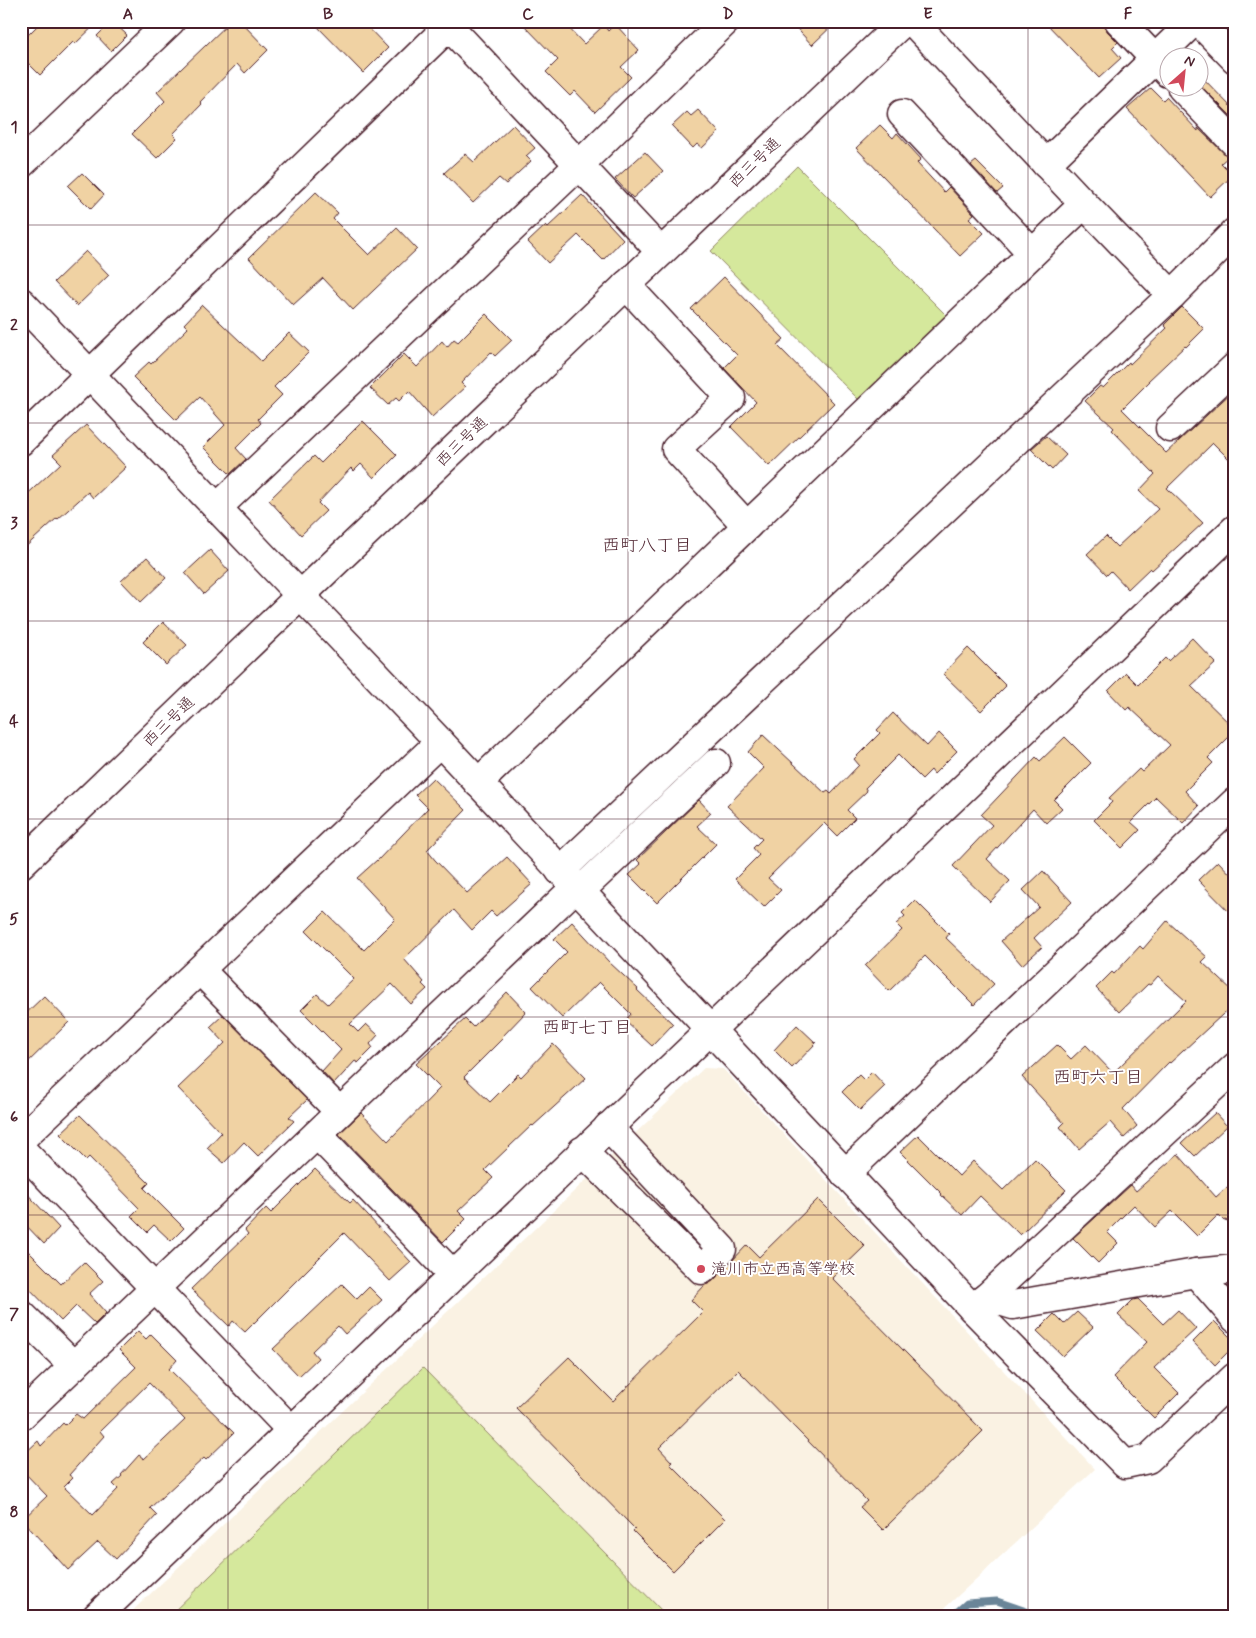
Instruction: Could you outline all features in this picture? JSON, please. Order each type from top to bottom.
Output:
[{"type":"street","points":[[21,164],[171,21]]},
{"type":"street","points":[[217,508],[579,165],[726,21]]},
{"type":"street","name":"西三号通","points":[[21,864],[626,284],[904,21]]},
{"type":"street","points":[[912,21],[1172,295]]},
{"type":"street","points":[[1119,21],[1158,62]]},
{"type":"street","points":[[1175,48],[1194,21]]},
{"type":"street","points":[[1198,21],[1235,59]]},
{"type":"street","points":[[21,441],[92,374],[449,23],[661,252]]},
{"type":"street","points":[[1046,164],[1158,69]]},
{"type":"street","points":[[1192,98],[1235,142]]},
{"type":"street","points":[[902,114],[1032,253]]},
{"type":"street","points":[[478,784],[1084,204]]},
{"type":"street","points":[[21,1416],[340,1112],[1235,232]]},
{"type":"street","points":[[626,284],[731,398],[676,449],[747,526]]},
{"type":"street","points":[[21,302],[92,374],[440,742],[845,1174],[979,1302],[1125,1464],[1148,1460],[1235,1377]]},
{"type":"street","points":[[1170,428],[1235,367]]},
{"type":"street","points":[[96,1617],[1235,529]]},
{"type":"street","points":[[291,1430],[22,1150],[200,970],[440,742]]},
{"type":"street","points":[[572,883],[716,763]]},
{"type":"street","points":[[845,1174],[1235,802]]},
{"type":"street","points":[[200,970],[340,1112]]},
{"type":"street","points":[[979,1302],[1235,1067]]},
{"type":"street","points":[[582,1151],[702,1270],[722,1249],[608,1127]]},
{"type":"street","points":[[317,1134],[453,1275]]},
{"type":"street","points":[[979,1302],[1013,1305],[1196,1273],[1235,1269]]},
{"type":"street","points":[[1196,1273],[1235,1318]]},
{"type":"street","points":[[21,1314],[74,1366]]},
{"type":"shaded area","name":"滝川市立西高等学校","points":[[704,1068],[723,1069],[1095,1469],[935,1617],[126,1617]]},
{"type":"green space","points":[[797,166],[950,319],[863,404],[711,251]]},
{"type":"green space","points":[[423,1368],[668,1617],[168,1617]]},
{"type":"building","points":[[42,21],[99,21],[75,44],[73,42],[40,75],[21,56],[21,42]]},
{"type":"building","points":[[112,21],[127,35],[111,51],[97,36]]},
{"type":"building","points":[[231,21],[240,21],[268,50],[245,73],[237,64],[200,102],[202,104],[173,134],[177,138],[157,158],[132,134],[165,101],[157,92]]},
{"type":"building","points":[[312,21],[362,21],[388,48],[363,73]]},
{"type":"building","points":[[520,21],[562,21],[584,44],[604,25],[608,31],[615,24],[639,50],[621,67],[631,77],[595,112],[575,91],[570,96],[546,72],[558,60]]},
{"type":"building","points":[[790,21],[837,21],[812,45]]},
{"type":"building","points":[[1044,21],[1104,21],[1107,31],[1118,42],[1112,48],[1121,58],[1099,78]]},
{"type":"building","points":[[1208,83],[1235,111],[1235,120],[1208,93]]},
{"type":"building","points":[[1151,88],[1158,95],[1158,98],[1163,100],[1167,98],[1198,131],[1198,128],[1228,157],[1221,163],[1233,175],[1210,197],[1127,109]]},
{"type":"building","points":[[698,110],[719,132],[702,148],[697,144],[693,148],[672,126],[687,112],[691,116]]},
{"type":"building","points":[[513,125],[535,148],[526,156],[531,161],[506,184],[499,178],[473,203],[444,173],[465,154],[474,162]]},
{"type":"building","points":[[880,125],[893,138],[897,133],[921,159],[917,163],[944,192],[949,187],[974,214],[969,218],[984,233],[960,256],[856,148]]},
{"type":"building","points":[[645,152],[663,171],[633,198],[615,179]]},
{"type":"building","points":[[976,161],[1003,188],[997,193],[971,165]]},
{"type":"building","points":[[82,173],[104,195],[91,209],[68,186]]},
{"type":"building","points":[[316,192],[338,213],[333,219],[369,255],[397,228],[417,249],[353,310],[323,278],[293,305],[249,258]]},
{"type":"building","points":[[582,195],[623,239],[603,260],[578,235],[548,263],[528,242],[546,225],[548,227]]},
{"type":"building","points":[[86,251],[109,275],[77,306],[54,282]]},
{"type":"building","points":[[724,277],[784,339],[777,345],[834,403],[769,466],[731,427],[756,402],[724,368],[737,355],[691,309]]},
{"type":"building","points":[[202,305],[261,361],[289,333],[309,352],[274,387],[282,395],[258,419],[261,423],[236,448],[246,459],[230,474],[203,447],[225,425],[200,397],[176,420],[133,377],[149,362],[151,364],[188,328],[184,324]]},
{"type":"building","points":[[1182,307],[1204,329],[1148,381],[1122,409],[1166,453],[1235,389],[1235,465],[1213,443],[1167,488],[1203,523],[1152,570],[1150,568],[1128,589],[1111,571],[1107,575],[1087,554],[1106,536],[1117,547],[1158,509],[1139,491],[1155,474],[1112,430],[1114,428],[1085,401],[1100,386],[1103,388],[1129,362],[1130,364],[1167,328],[1164,325]]},
{"type":"building","points":[[486,314],[512,340],[495,356],[491,352],[461,383],[465,387],[432,417],[409,391],[399,401],[396,398],[388,405],[370,388],[404,354],[417,367],[442,341],[447,347],[454,339],[458,342]]},
{"type":"building","points":[[363,421],[397,455],[374,478],[361,464],[354,471],[351,468],[318,503],[326,511],[301,535],[269,500],[314,456],[321,463]]},
{"type":"building","points":[[86,425],[126,467],[93,498],[88,492],[21,551],[21,500],[61,463],[53,455]]},
{"type":"building","points":[[1046,436],[1066,455],[1052,470],[1031,449]]},
{"type":"building","points":[[210,550],[229,571],[204,594],[185,573]]},
{"type":"building","points":[[147,557],[166,578],[141,602],[121,581]]},
{"type":"building","points":[[163,622],[187,645],[166,665],[143,642]]},
{"type":"building","points":[[1192,638],[1216,663],[1191,686],[1235,731],[1208,758],[1213,763],[1185,791],[1199,806],[1183,823],[1156,797],[1131,822],[1140,830],[1122,848],[1094,820],[1112,802],[1109,798],[1139,769],[1142,772],[1170,745],[1129,707],[1126,710],[1108,691],[1126,673],[1138,685],[1165,658],[1168,661]]},
{"type":"building","points":[[968,648],[1006,686],[981,711],[943,674]]},
{"type":"building","points":[[893,713],[927,746],[939,733],[957,751],[934,774],[931,770],[922,779],[898,755],[865,788],[867,791],[847,810],[855,818],[837,836],[824,823],[768,878],[781,890],[764,907],[735,879],[759,855],[753,848],[762,839],[727,806],[764,768],[748,752],[763,735],[825,793],[828,791],[831,794],[859,765],[854,759],[880,733],[877,730]]},
{"type":"building","points":[[1065,737],[1091,763],[1054,800],[1062,808],[1046,823],[1033,809],[987,859],[1010,881],[990,902],[953,866],[992,825],[981,815],[1036,757],[1040,761]]},
{"type":"building","points":[[433,778],[466,810],[427,850],[435,860],[467,893],[507,857],[532,884],[496,916],[491,911],[472,930],[454,910],[404,959],[424,982],[422,984],[427,989],[411,1004],[392,984],[350,1024],[358,1032],[366,1024],[378,1035],[370,1044],[373,1048],[358,1063],[355,1061],[334,1084],[322,1071],[341,1050],[301,1010],[317,994],[328,1004],[354,979],[306,931],[325,912],[364,950],[395,919],[357,878],[377,861],[428,808],[415,795]]},
{"type":"building","points":[[699,800],[711,813],[697,826],[716,844],[657,903],[629,875],[641,864],[637,860]]},
{"type":"building","points":[[1218,861],[1235,879],[1235,918],[1198,880]]},
{"type":"building","points":[[1043,871],[1072,902],[1034,938],[1042,947],[1022,965],[1001,941],[1039,907],[1023,890]]},
{"type":"building","points":[[915,900],[949,934],[946,938],[994,984],[974,1005],[925,956],[889,991],[865,966],[902,930],[896,924],[905,916],[902,913]]},
{"type":"building","points":[[1167,921],[1207,957],[1202,962],[1235,993],[1235,1003],[1169,1062],[1123,1109],[1137,1126],[1124,1138],[1110,1122],[1079,1149],[1060,1127],[1064,1123],[1022,1077],[1057,1045],[1071,1059],[1086,1045],[1113,1073],[1186,1001],[1158,976],[1119,1012],[1096,988],[1112,972],[1114,974],[1140,946],[1143,949]]},
{"type":"building","points":[[572,922],[609,962],[673,1024],[652,1046],[625,1021],[631,1014],[599,982],[562,1018],[532,987],[567,952],[554,939]]},
{"type":"building","points":[[507,992],[526,1012],[464,1077],[490,1102],[518,1074],[521,1077],[553,1044],[586,1078],[532,1125],[485,1170],[493,1178],[458,1211],[466,1219],[443,1242],[339,1134],[361,1113],[388,1141],[440,1088],[416,1064],[465,1019],[473,1027]]},
{"type":"building","points":[[44,996],[69,1022],[21,1069],[21,1018]]},
{"type":"building","points":[[223,1015],[307,1100],[289,1117],[294,1121],[258,1156],[244,1142],[224,1163],[207,1148],[221,1133],[178,1088],[225,1043],[210,1027]]},
{"type":"building","points":[[797,1025],[816,1043],[792,1068],[774,1050]]},
{"type":"building","points":[[872,1072],[885,1086],[860,1110],[842,1092],[859,1075],[864,1080]]},
{"type":"building","points":[[1215,1113],[1227,1126],[1195,1156],[1182,1143]]},
{"type":"building","points":[[80,1115],[149,1183],[144,1188],[184,1228],[171,1241],[154,1225],[147,1232],[131,1216],[139,1208],[89,1157],[86,1160],[60,1134]]},
{"type":"building","points":[[918,1135],[959,1176],[973,1161],[1003,1190],[1035,1159],[1066,1190],[1020,1235],[980,1196],[962,1215],[900,1152]]},
{"type":"building","points":[[1178,1154],[1216,1197],[1235,1180],[1235,1228],[1218,1215],[1197,1236],[1172,1211],[1155,1227],[1134,1205],[1107,1232],[1118,1243],[1098,1263],[1073,1238],[1131,1185],[1136,1191]]},
{"type":"building","points":[[315,1169],[350,1203],[353,1200],[411,1262],[390,1281],[344,1233],[245,1332],[233,1321],[229,1326],[191,1289],[248,1234],[245,1230],[266,1208],[271,1213]]},
{"type":"building","points":[[21,1187],[59,1228],[44,1244],[21,1220]]},
{"type":"building","points":[[818,1199],[865,1246],[832,1278],[983,1431],[883,1530],[860,1507],[867,1501],[738,1370],[659,1448],[672,1462],[670,1464],[725,1519],[673,1571],[633,1531],[635,1529],[516,1408],[569,1357],[613,1401],[703,1312],[691,1300],[705,1285],[713,1281],[747,1245],[759,1257]]},
{"type":"building","points":[[21,1244],[61,1284],[84,1262],[103,1281],[89,1294],[106,1313],[95,1324],[76,1306],[61,1321],[21,1280]]},
{"type":"building","points":[[342,1284],[357,1299],[369,1287],[382,1300],[345,1334],[338,1326],[312,1351],[318,1358],[299,1376],[273,1349]]},
{"type":"building","points":[[1138,1299],[1163,1324],[1178,1310],[1196,1329],[1154,1368],[1179,1393],[1154,1418],[1113,1377],[1147,1342],[1118,1315],[1133,1300]]},
{"type":"building","points":[[1077,1312],[1093,1327],[1063,1356],[1037,1331],[1054,1314],[1064,1324]]},
{"type":"building","points":[[1214,1321],[1235,1342],[1235,1345],[1215,1365],[1193,1342]]},
{"type":"building","points":[[138,1331],[146,1339],[151,1334],[177,1360],[169,1369],[234,1433],[150,1508],[157,1515],[116,1559],[98,1542],[68,1570],[22,1520],[47,1496],[21,1469],[21,1457],[38,1441],[41,1446],[63,1423],[65,1425],[76,1414],[83,1419],[136,1367],[119,1350]],"holes":[[[149,1383],[185,1420],[144,1459],[139,1455],[113,1484],[118,1489],[93,1515],[64,1487],[73,1478],[69,1475],[104,1436],[100,1431]]]},
{"type":"waterway","points":[[951,1617],[967,1603],[997,1601],[1032,1613],[1037,1617]]},
{"type":"place","name":"滝川市立西高等学校","points":[[701,1269]]},
{"type":"district","name":"西町八丁目","points":[[647,546]]},
{"type":"district","name":"西町七丁目","points":[[587,1028]]},
{"type":"district","name":"西町六丁目","points":[[1098,1078]]}]
